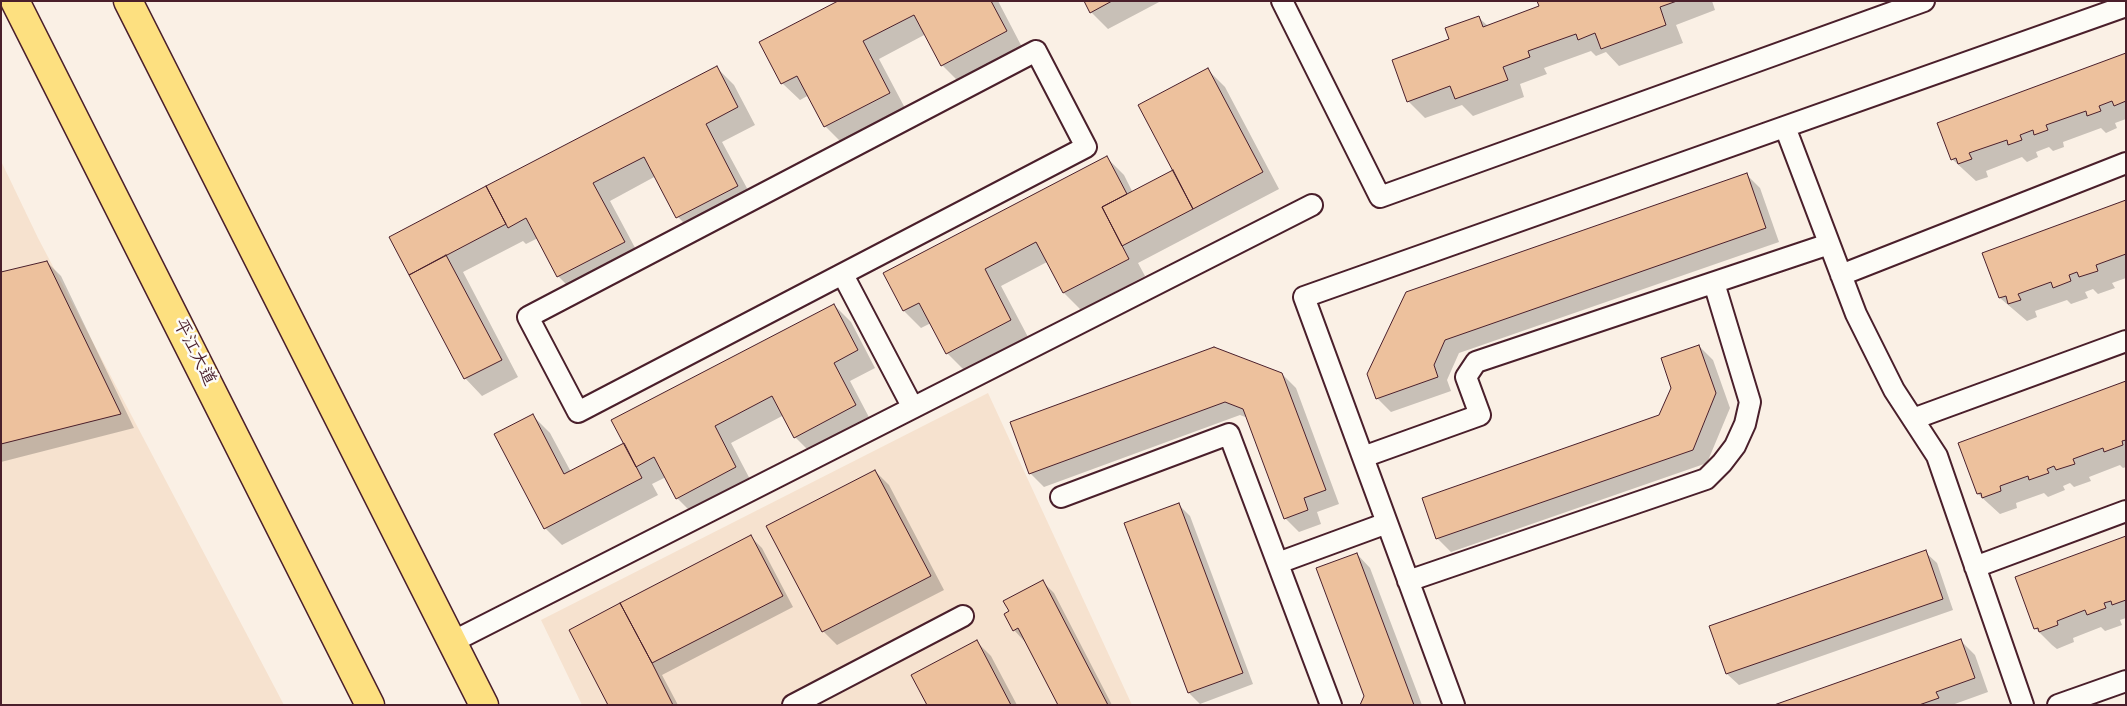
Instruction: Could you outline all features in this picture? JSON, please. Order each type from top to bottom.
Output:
[{"type":"highway","name":"平江大道","points":[[15,1],[370,705]]},
{"type":"highway","points":[[128,1],[484,705]]},
{"type":"lane","points":[[1286,2],[1380,197],[1924,1]]},
{"type":"lane","points":[[1454,705],[1304,297],[2126,6]]},
{"type":"lane","points":[[1036,51],[1086,147],[843,275],[578,412],[528,317],[1036,51]]},
{"type":"lane","points":[[1784,127],[1856,314],[1894,390],[1937,456],[2023,705]]},
{"type":"lane","points":[[1841,275],[2126,163]]},
{"type":"lane","points":[[452,642],[1312,205]]},
{"type":"lane","points":[[1363,457],[1480,415],[1466,377],[1476,362],[1829,244]]},
{"type":"lane","points":[[843,275],[913,408]]},
{"type":"lane","points":[[1408,581],[1706,479],[1735,446],[1745,424],[1750,402],[1714,283]]},
{"type":"lane","points":[[1913,419],[2126,341]]},
{"type":"lane","points":[[1061,497],[1229,434],[1331,705]]},
{"type":"lane","points":[[1975,567],[2126,511]]},
{"type":"lane","points":[[1278,563],[1387,523]]},
{"type":"lane","points":[[793,705],[963,616]]},
{"type":"lane","points":[[2058,705],[2126,681]]},
{"type":"shaded area","points":[[1,161],[38,238],[284,705],[1,705]]},
{"type":"shaded area","points":[[988,393],[1132,705],[582,705],[541,620]]},
{"type":"building","points":[[838,1],[991,1],[1007,31],[941,66],[914,15],[863,41],[890,93],[824,127],[797,76],[781,84],[759,42]]},
{"type":"building","points":[[1084,1],[1112,1],[1090,13]]},
{"type":"building","points":[[1537,1],[1677,1],[1660,7],[1666,25],[1601,49],[1595,33],[1578,40],[1576,34],[1528,51],[1530,57],[1503,67],[1508,80],[1455,99],[1450,86],[1407,102],[1392,60],[1449,39],[1445,28],[1479,16],[1483,27],[1539,6]]},
{"type":"building","points":[[2126,53],[2126,101],[2114,106],[2112,101],[2099,106],[2101,111],[2087,116],[2086,111],[2046,125],[2048,130],[2034,135],[2033,130],[2020,135],[2022,140],[2008,145],[2007,140],[1969,153],[1972,159],[1958,164],[1956,158],[1951,160],[1937,123]]},
{"type":"building","points":[[717,66],[738,107],[706,124],[738,186],[676,218],[644,157],[593,183],[625,242],[557,277],[526,218],[508,228],[486,186]]},
{"type":"building","points":[[1208,68],[1263,172],[1193,209],[1138,105]]},
{"type":"building","points":[[1107,156],[1127,194],[1102,207],[1129,259],[1063,293],[1036,242],[985,269],[1011,320],[946,354],[919,303],[903,311],[883,273]]},
{"type":"building","points":[[1173,170],[1193,209],[1122,246],[1102,207]]},
{"type":"building","points":[[1747,173],[1766,228],[1445,340],[1434,365],[1438,377],[1376,399],[1367,374],[1406,292]]},
{"type":"building","points":[[486,186],[506,224],[409,275],[389,237]]},
{"type":"building","points":[[2126,200],[2126,254],[2096,265],[2098,271],[2079,277],[2077,272],[2069,275],[2071,281],[2053,288],[2051,282],[2018,294],[2021,300],[2008,304],[2006,296],[1999,298],[1982,253]]},
{"type":"building","points":[[446,255],[502,360],[464,379],[409,275]]},
{"type":"building","points":[[47,261],[121,414],[1,444],[1,272]]},
{"type":"building","points":[[834,304],[858,350],[834,363],[856,405],[794,438],[772,396],[715,426],[736,467],[676,499],[654,457],[636,467],[611,420]]},
{"type":"building","points":[[1699,345],[1716,393],[1693,450],[1436,539],[1422,498],[1659,415],[1671,388],[1661,358]]},
{"type":"building","points":[[1214,347],[1282,373],[1326,490],[1304,498],[1308,510],[1284,519],[1243,409],[1225,402],[1029,474],[1010,422]]},
{"type":"building","points":[[2126,381],[2126,440],[2122,441],[2123,445],[2104,452],[2103,448],[2073,459],[2075,464],[2056,470],[2054,466],[2047,469],[2049,473],[2029,480],[2028,476],[2000,486],[2001,491],[1982,498],[1981,493],[1977,494],[1958,443]]},
{"type":"building","points":[[533,414],[564,474],[624,443],[642,478],[544,529],[494,434]]},
{"type":"building","points":[[875,470],[931,576],[822,632],[766,526]]},
{"type":"building","points":[[1179,503],[1243,673],[1188,693],[1124,523]]},
{"type":"building","points":[[751,535],[783,596],[652,663],[620,603]]},
{"type":"building","points":[[2126,536],[2126,600],[2112,605],[2111,601],[2104,603],[2106,608],[2087,615],[2085,610],[2057,621],[2058,625],[2039,632],[2038,628],[2034,629],[2015,577]]},
{"type":"building","points":[[1926,550],[1943,599],[1726,674],[1709,626]]},
{"type":"building","points":[[1357,553],[1414,705],[1360,705],[1364,696],[1316,568]]},
{"type":"building","points":[[1043,580],[1108,705],[1058,705],[1018,628],[1013,631],[1004,614],[1009,611],[1003,601]]},
{"type":"building","points":[[620,603],[673,705],[608,705],[569,630]]},
{"type":"building","points":[[1961,639],[1975,678],[1936,692],[1939,698],[1919,705],[1774,705]]},
{"type":"building","points":[[977,640],[1011,705],[927,705],[911,675]]}]
